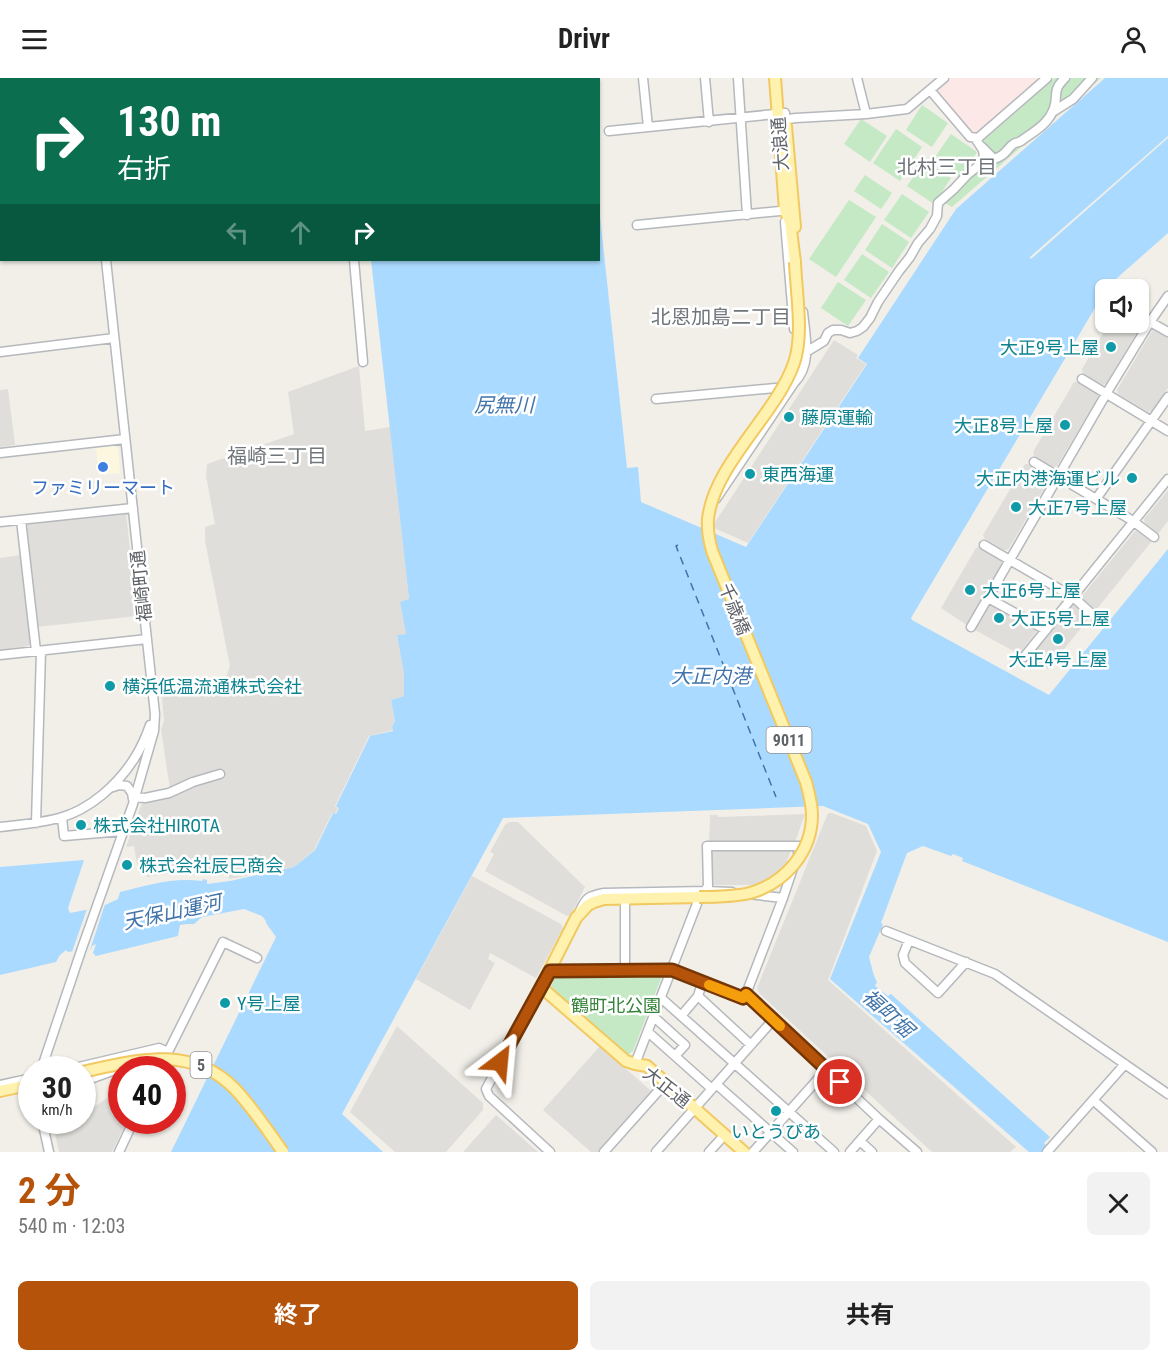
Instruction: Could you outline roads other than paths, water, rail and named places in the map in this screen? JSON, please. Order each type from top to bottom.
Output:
[{"type":"main road","name":"大浪通","points":[[775,78],[782,117]]},
{"type":"main road","name":"大浪通","points":[[782,78],[782,117],[789,210]]},
{"type":"main road","points":[[789,210],[796,233],[793,248]]},
{"type":"main road","name":"千歳橋","points":[[598,903],[613,898],[723,897],[765,888],[781,878],[796,863],[809,837],[812,814],[806,782],[712,551],[708,533],[710,509],[723,478],[778,395],[793,365],[798,346],[795,262],[789,210]]},
{"type":"main road","points":[[598,903],[579,914],[541,987],[626,1061],[635,1064]]},
{"type":"main road","name":"5","points":[[96,1069],[155,1059],[184,1060],[201,1066],[222,1077],[236,1089],[283,1152]]},
{"type":"main road","name":"大正通","points":[[635,1064],[661,1088],[744,1152]]},
{"type":"main road","name":"大正通","points":[[635,1064],[647,1066],[734,1152]]},
{"type":"main road","points":[[0,1091],[18,1087]]},
{"type":"street","points":[[643,78],[648,127]]},
{"type":"street","points":[[705,78],[709,122]]},
{"type":"street","points":[[738,78],[747,214]]},
{"type":"street","points":[[856,78],[866,114]]},
{"type":"street","points":[[928,78],[931,90],[993,159]]},
{"type":"street","points":[[609,131],[741,118],[866,114],[907,110],[944,78]]},
{"type":"street","points":[[975,138],[980,137],[1047,78]]},
{"type":"street","points":[[1054,111],[1057,86],[1065,78]]},
{"type":"street","points":[[806,352],[824,341],[828,333],[833,330],[850,333],[862,327],[870,318],[896,274],[930,229],[937,216],[939,201],[967,175],[1006,153],[1013,145],[1032,134],[1054,111],[1073,99],[1092,78]]},
{"type":"street","points":[[980,166],[984,156],[982,147]]},
{"type":"street","points":[[637,225],[789,210],[796,348],[793,385]]},
{"type":"street","points":[[702,519],[801,376],[806,362],[800,259],[796,233]]},
{"type":"street","name":"福崎町通","points":[[46,1056],[134,801],[154,731],[155,714],[106,261]]},
{"type":"street","points":[[354,261],[363,362]]},
{"type":"street","points":[[971,627],[1106,394],[1168,296]]},
{"type":"street","points":[[1150,322],[1168,332]]},
{"type":"street","points":[[0,352],[114,338]]},
{"type":"street","points":[[796,348],[806,352]]},
{"type":"street","points":[[1082,379],[1168,431]]},
{"type":"street","points":[[656,399],[793,385]]},
{"type":"street","points":[[1096,499],[1168,397]]},
{"type":"street","points":[[0,453],[125,439]]},
{"type":"street","points":[[1034,462],[1133,521],[1154,537]]},
{"type":"street","points":[[1024,657],[1168,479]]},
{"type":"street","points":[[0,522],[133,508]]},
{"type":"street","points":[[21,520],[38,651],[36,823]]},
{"type":"street","points":[[984,545],[1073,597],[1092,614]]},
{"type":"street","points":[[988,598],[1046,630]]},
{"type":"street","points":[[0,655],[147,639]]},
{"type":"street","points":[[0,826],[62,818],[86,806],[110,788],[133,761],[155,714]]},
{"type":"street","points":[[110,788],[118,785],[127,786],[134,801],[169,793],[193,782],[220,774]]},
{"type":"street","points":[[62,818],[63,836],[123,831]]},
{"type":"street","points":[[550,971],[672,970],[743,998],[801,846],[707,846],[708,886],[698,901],[672,970],[661,998],[654,1017],[635,1064]]},
{"type":"street","points":[[579,914],[585,900],[590,896],[604,893],[705,891],[783,898]]},
{"type":"street","points":[[598,903],[698,901]]},
{"type":"street","points":[[625,903],[625,970]]},
{"type":"street","points":[[886,931],[995,974],[1168,1094]]},
{"type":"street","points":[[909,940],[903,955],[905,963],[938,993],[966,962]]},
{"type":"street","points":[[166,1056],[223,942],[257,958]]},
{"type":"street","points":[[681,1016],[698,996],[702,982]]},
{"type":"street","points":[[541,987],[486,1089],[489,1096],[550,1152]]},
{"type":"street","points":[[746,994],[917,1152]]},
{"type":"street","points":[[698,996],[751,1045]]},
{"type":"street","points":[[661,998],[834,1152]]},
{"type":"street","points":[[654,1017],[685,1045],[675,1056]]},
{"type":"street","points":[[656,1152],[773,1020]]},
{"type":"street","points":[[648,1032],[793,1152]]},
{"type":"street","points":[[96,1063],[159,1048],[168,1052]]},
{"type":"street","points":[[1047,1152],[1125,1064]]},
{"type":"street","points":[[753,1152],[826,1070]]},
{"type":"street","points":[[0,1085],[18,1081]]},
{"type":"street","points":[[604,1152],[661,1088]]},
{"type":"street","points":[[0,1096],[18,1092]]},
{"type":"street","points":[[1093,1100],[1152,1152]]},
{"type":"street","points":[[850,1152],[879,1119]]},
{"type":"street","points":[[45,1134],[49,1152]]},
{"type":"street","points":[[119,1152],[127,1134]]},
{"type":"street","points":[[709,1152],[720,1140]]},
{"type":"street","points":[[860,1141],[872,1152]]},
{"type":"water","points":[[1105,78],[1168,78],[1168,233],[1116,279],[1095,279],[1095,308],[911,618],[1049,695],[1168,549],[1168,942],[962,861],[963,858],[953,854],[951,856],[923,846],[907,853],[881,923],[883,924],[869,957],[877,982],[875,986],[888,996],[891,994],[1050,1137],[1044,1143],[1052,1152],[1029,1152],[830,979],[881,852],[868,824],[823,806],[503,818],[342,1114],[383,1152],[171,1152],[180,1134],[186,1134],[186,1121],[276,937],[262,916],[244,909],[202,917],[194,924],[180,925],[178,936],[96,956],[93,953],[96,944],[91,949],[68,952],[66,950],[56,962],[0,975],[0,867],[84,860],[68,908],[70,913],[101,907],[118,899],[120,892],[151,884],[181,880],[202,881],[203,879],[207,880],[207,884],[294,867],[315,850],[333,813],[336,814],[339,808],[336,806],[370,736],[393,731],[395,721],[391,700],[404,696],[404,674],[397,635],[406,634],[400,602],[409,599],[371,261],[600,261],[600,216],[627,468],[638,467],[641,502],[746,547],[867,364],[858,358],[956,209]]},
{"type":"place","name":"大正9号上屋","points":[[1111,347]]},
{"type":"place","name":"藤原運輸","points":[[789,417]]},
{"type":"place","name":"大正8号上屋","points":[[1065,425]]},
{"type":"place","name":"ファミリーマート","points":[[103,467]]},
{"type":"place","name":"東西海運","points":[[750,474]]},
{"type":"place","name":"大正内港海運ビル","points":[[1132,478]]},
{"type":"place","name":"大正7号上屋","points":[[1016,507]]},
{"type":"place","name":"大正6号上屋","points":[[970,590]]},
{"type":"place","name":"大正5号上屋","points":[[999,618]]},
{"type":"place","name":"大正4号上屋","points":[[1058,639]]},
{"type":"place","name":"横浜低温流通株式会社","points":[[110,686]]},
{"type":"place","name":"株式会社HIROTA","points":[[81,825]]},
{"type":"place","name":"株式会社辰巳商会","points":[[127,865]]},
{"type":"place","name":"Y号上屋","points":[[225,1003]]},
{"type":"place","name":"いとうぴあ","points":[[776,1111]]},
{"type":"district","name":"北村三丁目","points":[[947,167]]},
{"type":"district","name":"北恩加島二丁目","points":[[721,317]]},
{"type":"district","name":"福崎三丁目","points":[[277,456]]},
{"type":"water label","name":"尻無川","points":[[504,405]]},
{"type":"water label","name":"大正内港","points":[[711,676]]},
{"type":"water label","name":"天保山運河","points":[[172,912]]},
{"type":"water label","name":"福町堀","points":[[888,1013]]},
{"type":"park label","name":"鶴町北公園","points":[[616,1005]]}]
